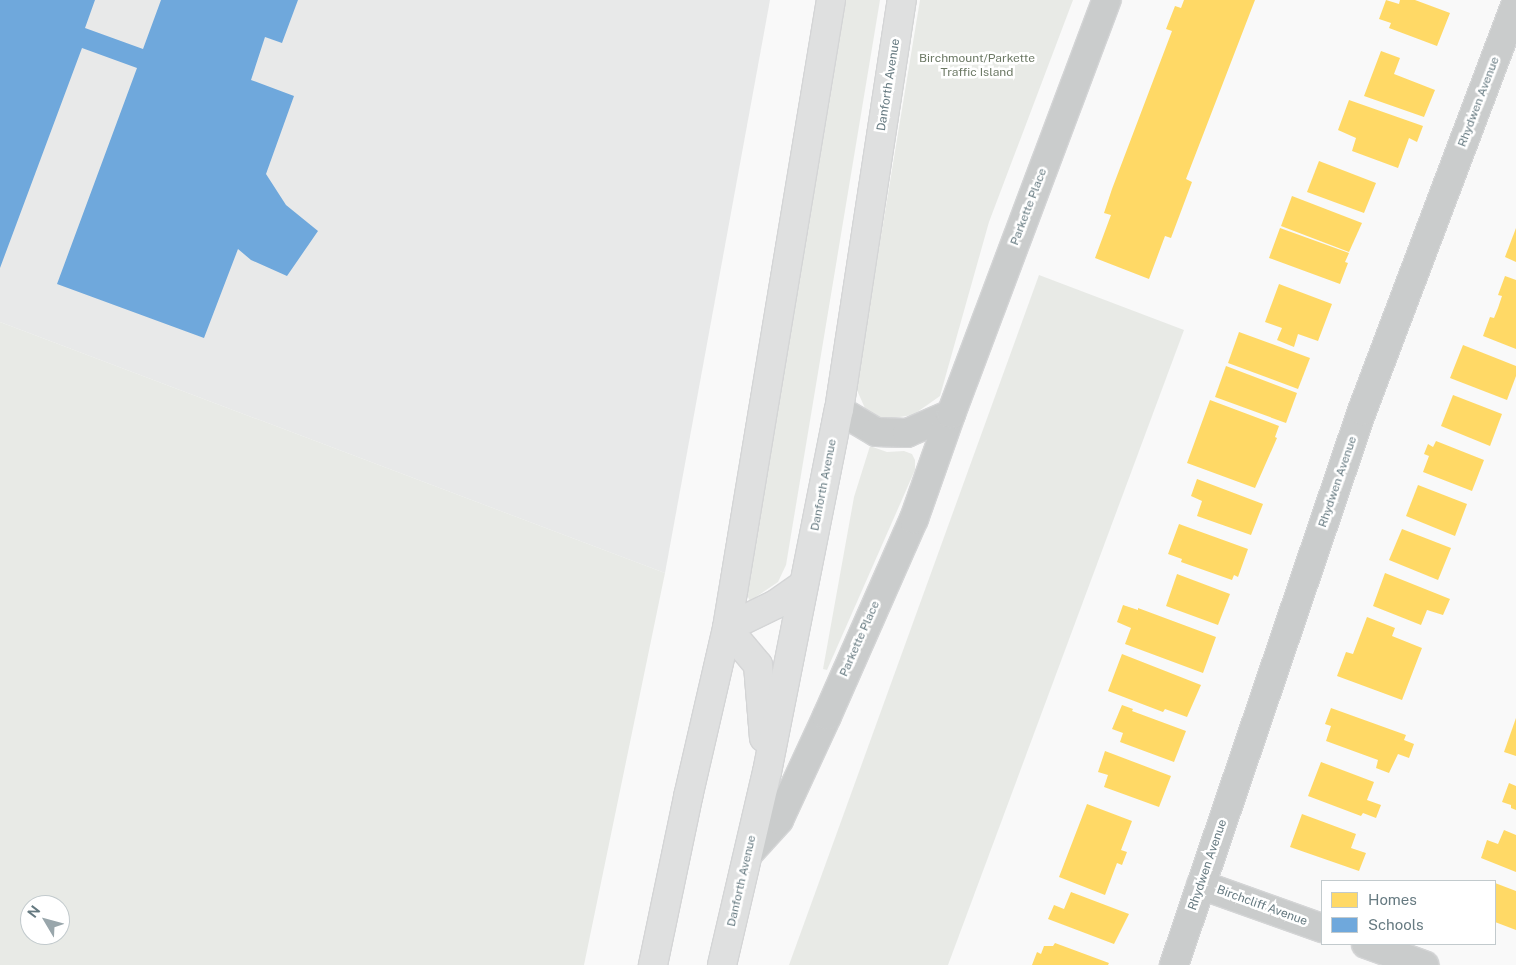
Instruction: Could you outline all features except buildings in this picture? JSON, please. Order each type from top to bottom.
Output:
[{"type":"main road","points":[[653,965],[688,797],[727,628],[831,0]]},
{"type":"main road","name":"Danforth Avenue","points":[[722,965],[767,772],[839,410],[902,0]]},
{"type":"main road","points":[[727,628],[776,604],[803,584]]},
{"type":"main road","points":[[727,628],[758,665],[767,772]]},
{"type":"street","name":"Parkette Place","points":[[749,853],[779,820],[914,519],[931,476],[951,414],[1106,0]]},
{"type":"street","name":"Rhydwen Avenue","points":[[1174,965],[1362,411],[1516,3]]},
{"type":"street","points":[[839,410],[876,432],[907,433],[951,414]]},
{"type":"street","name":"Birchcliff Avenue","points":[[1201,885],[1321,928]]},
{"type":"street","points":[[1369,945],[1424,965]]},
{"type":"shaded area","points":[[0,0],[770,0],[665,573],[0,322]]},
{"type":"green space","points":[[846,0],[880,0],[786,565],[778,582],[750,601],[747,595]]},
{"type":"green space","name":"Birchmount/Parkette Traffic Island","points":[[920,0],[1073,0],[989,222],[940,396],[913,415],[886,419],[868,415],[856,388]]},
{"type":"green space","points":[[1039,275],[1184,330],[948,965],[789,965]]},
{"type":"green space","points":[[0,322],[665,573],[584,965],[0,965]]},
{"type":"green space","points":[[870,446],[887,452],[904,451],[912,454],[915,460],[915,470],[827,670],[823,669],[854,497]]}]
